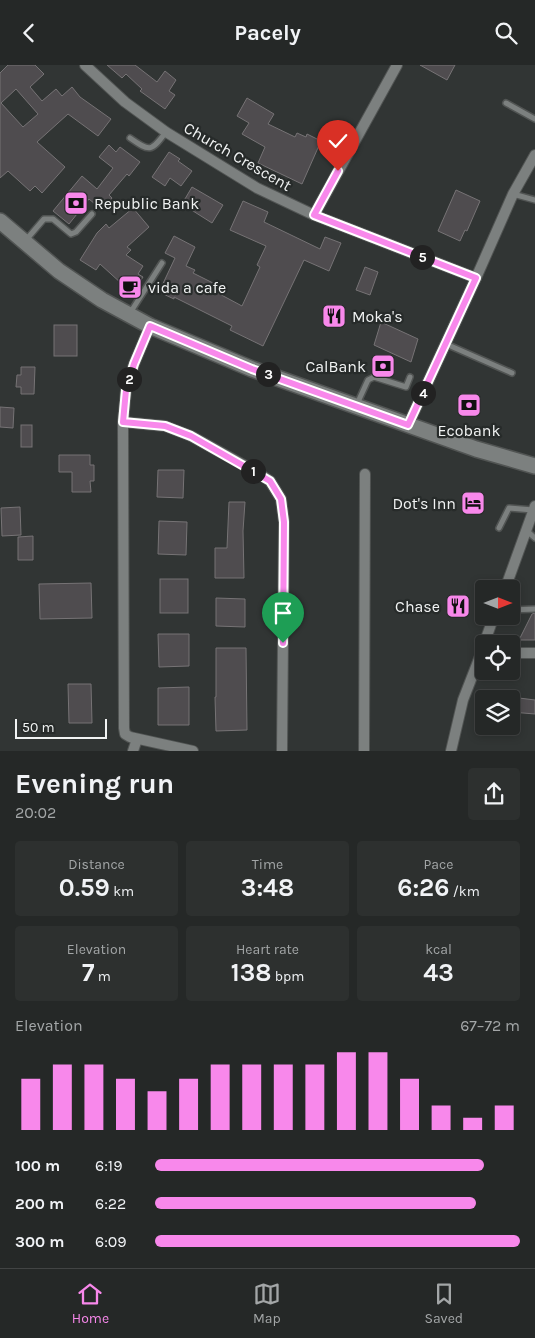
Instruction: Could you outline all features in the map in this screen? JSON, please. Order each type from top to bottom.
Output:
[{"type":"street","name":"Church Crescent","points":[[85,65],[125,102],[166,132],[257,188],[314,215],[476,278]]},
{"type":"street","points":[[314,215],[397,65]]},
{"type":"street","points":[[408,425],[513,193],[535,155]]},
{"type":"street","points":[[0,221],[59,271],[129,316],[150,326],[252,369],[476,449],[535,466]]},
{"type":"street","points":[[150,326],[134,364],[126,390],[123,422],[124,729],[125,734],[137,739],[193,751]]},
{"type":"street","points":[[123,422],[165,426],[191,436],[270,481],[281,499],[284,522],[282,751]]},
{"type":"street","points":[[364,751],[365,474]]},
{"type":"street","points":[[509,580],[531,535],[534,508]]},
{"type":"street","points":[[520,653],[535,653]]},
{"type":"street","points":[[451,751],[463,700],[475,669]]},
{"type":"street","points":[[133,751],[137,739]]},
{"type":"lane","points":[[506,103],[535,119]]},
{"type":"lane","points":[[130,138],[143,147],[150,149],[155,147],[166,132]]},
{"type":"lane","points":[[513,193],[535,200]]},
{"type":"lane","points":[[24,243],[44,219],[53,219],[69,233],[74,233],[92,214]]},
{"type":"lane","points":[[129,316],[162,263]]},
{"type":"lane","points":[[446,344],[512,373]]},
{"type":"lane","points":[[356,406],[368,380],[374,377],[406,387],[410,377]]},
{"type":"lane","points":[[499,528],[509,508],[534,508]]},
{"type":"lane","points":[[520,610],[535,609]]},
{"type":"building","points":[[8,65],[35,65],[44,74],[30,87],[42,101],[56,89],[62,96],[72,87],[80,97],[111,119],[98,136],[68,114],[37,142],[65,167],[42,193],[35,186],[30,191],[8,171],[0,178],[0,73]],"holes":[[[16,89],[38,114],[23,127],[1,103]]]},
{"type":"building","points":[[107,65],[135,65],[157,82],[165,71],[176,80],[169,91],[175,95],[165,109],[140,91],[142,89],[126,74],[122,78]]},
{"type":"building","points":[[420,65],[455,65],[447,80]]},
{"type":"building","points":[[247,98],[274,114],[268,124],[295,137],[297,133],[306,137],[307,134],[321,141],[302,184],[258,163],[265,147],[242,134],[249,123],[237,116]]},
{"type":"building","points":[[109,145],[116,152],[120,147],[140,162],[129,176],[127,174],[109,195],[112,198],[102,210],[89,199],[69,224],[53,211],[82,176],[97,189],[113,168],[99,157]]},
{"type":"building","points":[[169,152],[180,159],[178,161],[192,171],[181,186],[170,178],[165,186],[152,177]]},
{"type":"building","points":[[192,187],[223,205],[212,223],[182,204]]},
{"type":"building","points":[[456,190],[480,201],[467,231],[465,230],[460,241],[438,231]]},
{"type":"building","points":[[243,201],[268,212],[264,222],[320,249],[325,237],[341,243],[329,271],[304,260],[263,346],[230,330],[232,326],[174,297],[174,299],[159,292],[175,258],[165,253],[174,236],[195,247],[186,266],[195,270],[193,273],[215,284],[212,290],[242,306],[260,267],[257,265],[266,246],[230,230]]},
{"type":"building","points":[[133,208],[149,227],[127,247],[131,250],[126,255],[143,266],[138,274],[143,277],[134,291],[122,284],[100,264],[96,270],[80,260],[97,233],[106,224],[109,228]]},
{"type":"building","points":[[365,267],[378,272],[370,295],[356,290]]},
{"type":"building","points":[[381,322],[418,339],[411,362],[374,345]]},
{"type":"building","points":[[54,325],[77,325],[77,356],[54,356]]},
{"type":"building","points":[[21,367],[35,367],[34,394],[21,394],[21,387],[16,387],[17,375],[21,375]]},
{"type":"building","points":[[0,407],[14,408],[13,428],[0,427]]},
{"type":"building","points":[[21,425],[32,425],[32,447],[21,447]]},
{"type":"building","points":[[59,455],[90,455],[90,465],[94,465],[94,481],[90,481],[91,492],[72,492],[72,472],[59,472]]},
{"type":"building","points":[[158,470],[184,470],[183,498],[157,497]]},
{"type":"building","points":[[229,502],[245,502],[243,531],[244,578],[215,578],[215,548],[227,548]]},
{"type":"building","points":[[20,507],[21,535],[2,536],[1,508]]},
{"type":"building","points":[[159,521],[187,522],[186,555],[158,554]]},
{"type":"building","points":[[33,536],[33,560],[18,560],[18,537]]},
{"type":"building","points":[[160,579],[188,579],[188,613],[160,613]]},
{"type":"building","points":[[91,583],[92,618],[40,619],[39,584]]},
{"type":"building","points":[[216,598],[245,599],[245,627],[216,626]]},
{"type":"building","points":[[535,613],[535,640],[520,640],[520,638],[532,614]]},
{"type":"building","points":[[158,634],[189,634],[189,666],[159,667]]},
{"type":"building","points":[[216,648],[246,648],[247,730],[216,731]]},
{"type":"building","points":[[68,684],[91,684],[92,723],[69,723]]},
{"type":"building","points":[[189,687],[189,725],[158,725],[158,688]]},
{"type":"building","points":[[520,698],[535,700],[535,714],[520,713]]},
{"type":"place","name":"Republic Bank","points":[[76,203]]},
{"type":"place","name":"vida a cafe","points":[[130,287]]},
{"type":"place","name":"Moka's","points":[[334,316]]},
{"type":"place","name":"CalBank","points":[[383,366]]},
{"type":"place","name":"Ecobank","points":[[469,405]]},
{"type":"place","name":"Dot's Inn","points":[[473,503]]},
{"type":"place","name":"Chase","points":[[458,606]]},
{"type":"route","points":[[283,643],[284,522],[281,499],[270,481],[191,436],[165,426],[123,422],[126,390],[134,364],[150,326],[252,369],[408,425],[476,278],[314,215],[338,171]]}]
